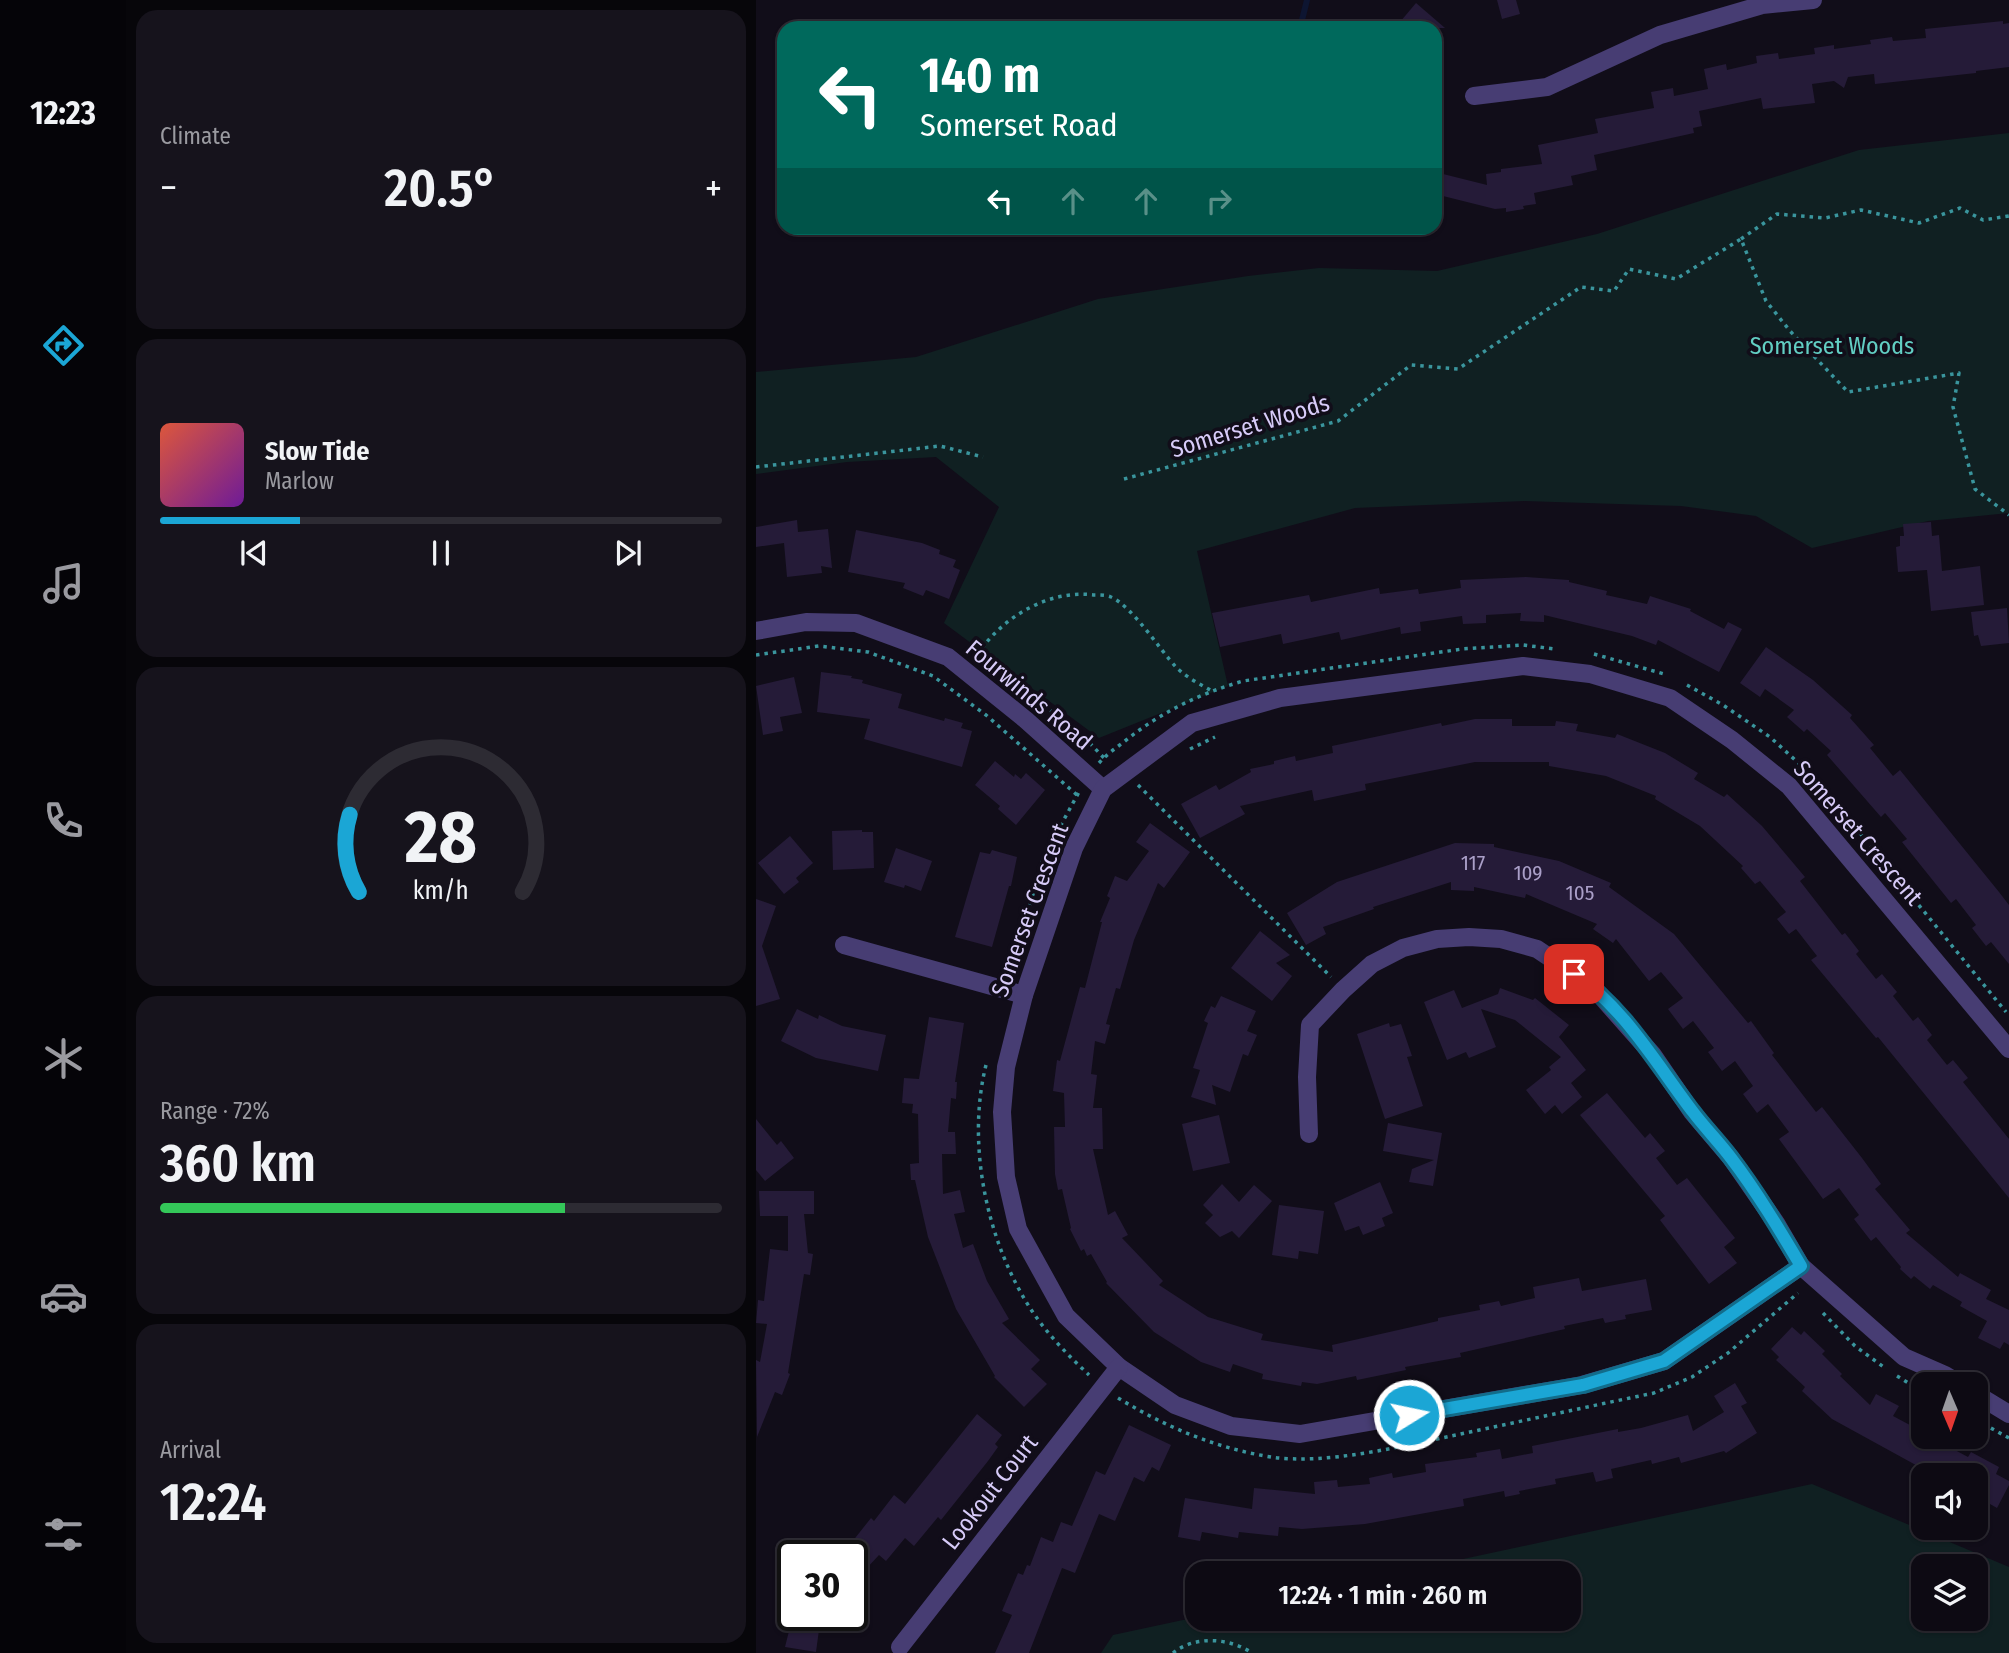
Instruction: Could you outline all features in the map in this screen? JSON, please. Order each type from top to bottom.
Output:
[{"type":"street","points":[[1475,96],[1547,87],[1660,35],[1762,5],[1813,0]]},
{"type":"street","name":"Fourwinds Road","points":[[756,631],[806,622],[856,623],[948,657],[1026,720],[1104,789]]},
{"type":"street","name":"Somerset Crescent","points":[[1801,1266],[1664,1361],[1583,1385],[1300,1434],[1231,1426],[1220,1422],[1175,1405],[1119,1367],[1066,1316],[1017,1229],[1006,1178],[1002,1112],[1006,1068],[1024,995],[1074,848],[1104,789],[1192,723],[1280,698],[1523,666],[1590,674],[1670,698],[1732,740],[1789,786],[2009,1049]]},
{"type":"street","points":[[1309,1134],[1307,1077],[1310,1025],[1372,964],[1403,948],[1437,939],[1501,939],[1537,949],[1592,986],[1653,1055],[1692,1112],[1731,1158],[1776,1223],[1801,1266],[1904,1357],[1938,1372]]},
{"type":"street","points":[[844,945],[1024,995]]},
{"type":"street","name":"Lookout Court","points":[[900,1647],[1119,1367]]},
{"type":"street","points":[[1988,1402],[2009,1415]]},
{"type":"path","name":"Somerset Woods","points":[[1124,479],[1338,421],[1411,365],[1458,369],[1581,287],[1615,291],[1629,269],[1676,279],[1777,214],[1825,218],[1861,210],[1919,223],[1960,208],[1983,220],[2009,216]]},
{"type":"path","points":[[1741,239],[1766,301],[1848,392],[1959,373],[1953,407],[1975,489],[2009,515]]},
{"type":"path","points":[[756,467],[940,446],[983,457]]},
{"type":"path","points":[[975,658],[996,634],[1015,618],[1046,599],[1079,593],[1111,597],[1136,618],[1178,669],[1212,691]]},
{"type":"path","points":[[756,655],[819,646],[868,652],[933,676],[986,715],[1076,795],[1104,758],[1147,723],[1177,706],[1243,681],[1462,649],[1523,645],[1562,650]]},
{"type":"path","points":[[1588,653],[1674,677]]},
{"type":"path","points":[[1684,683],[1723,705],[1770,737],[1816,779],[2009,1017]]},
{"type":"path","points":[[1188,750],[1218,736]]},
{"type":"path","points":[[1134,780],[1335,981]]},
{"type":"path","points":[[1988,1427],[2009,1438]]},
{"type":"path","points":[[1173,1653],[1208,1640],[1240,1645],[1252,1653]]},
{"type":"green space","name":"Somerset Woods","points":[[2009,133],[2009,513],[1928,521],[1812,548],[1756,516],[1681,506],[1524,501],[1355,508],[1197,551],[1228,686],[1099,738],[944,623],[999,507],[936,457],[847,462],[756,474],[756,372],[916,357],[1098,299],[1248,276],[1319,268],[1437,271],[1597,234],[1859,150]]},
{"type":"green space","points":[[1812,1484],[1911,1526],[1911,1540],[1945,1540],[1978,1554],[1911,1554],[1911,1631],[1988,1631],[1988,1558],[2009,1567],[2009,1653],[1101,1653],[1113,1635],[1185,1620],[1185,1631],[1581,1631],[1581,1561],[1454,1561]]},
{"type":"building","points":[[1497,0],[1516,0],[1520,14],[1502,19]]},
{"type":"building","points":[[1416,3],[1437,21],[1401,21]]},
{"type":"building","points":[[2003,21],[2003,24],[2009,23],[2009,67],[1875,84],[1874,74],[1848,77],[1844,88],[1834,81],[1812,84],[1815,103],[1763,109],[1761,98],[1699,111],[1702,126],[1693,128],[1694,133],[1594,155],[1597,170],[1571,176],[1573,185],[1534,193],[1536,204],[1523,206],[1524,209],[1506,212],[1506,208],[1495,209],[1442,196],[1442,174],[1487,185],[1486,174],[1501,172],[1501,169],[1542,164],[1538,145],[1598,133],[1595,119],[1654,108],[1651,92],[1673,88],[1674,96],[1708,89],[1704,69],[1726,64],[1727,70],[1757,63],[1756,56],[1778,53],[1779,59],[1815,54],[1814,48],[1834,45],[1834,49],[1871,44],[1870,40],[1892,37],[1893,41],[1926,38],[1925,29]]},
{"type":"building","points":[[797,520],[798,532],[828,529],[832,568],[821,566],[822,573],[787,577],[784,543],[756,547],[756,527]]},
{"type":"building","points":[[1931,522],[1932,536],[1939,535],[1942,571],[1980,566],[1984,605],[1931,611],[1927,570],[1898,572],[1896,547],[1900,546],[1900,536],[1904,536],[1903,524]]},
{"type":"building","points":[[856,530],[922,543],[940,550],[939,554],[956,560],[953,567],[960,570],[949,599],[926,590],[923,596],[903,588],[905,583],[848,572]]},
{"type":"building","points":[[1526,577],[1569,580],[1607,591],[1606,595],[1647,604],[1650,596],[1691,609],[1690,611],[1724,629],[1728,622],[1742,629],[1719,672],[1658,640],[1656,645],[1632,636],[1544,615],[1544,622],[1520,621],[1521,613],[1486,615],[1486,623],[1463,624],[1462,616],[1420,622],[1421,631],[1401,634],[1400,627],[1341,640],[1339,632],[1283,644],[1281,634],[1220,647],[1212,613],[1309,595],[1311,602],[1379,588],[1380,594],[1418,589],[1419,594],[1461,588],[1460,580]]},
{"type":"building","points":[[2007,608],[2009,643],[1981,646],[1978,635],[1974,636],[1971,612]]},
{"type":"building","points":[[1766,647],[1813,680],[1852,715],[1850,718],[1874,745],[1870,748],[1893,776],[1900,770],[2009,905],[2009,964],[1991,942],[1986,946],[1972,928],[1976,925],[1956,899],[1951,903],[1902,842],[1907,839],[1885,813],[1881,817],[1827,755],[1831,751],[1807,729],[1804,732],[1787,717],[1794,710],[1765,689],[1760,697],[1740,683]]},
{"type":"building","points":[[821,672],[852,676],[851,678],[863,680],[862,683],[902,694],[898,708],[944,721],[945,718],[963,723],[961,728],[972,731],[962,767],[864,739],[870,719],[817,712]]},
{"type":"building","points":[[794,677],[802,713],[780,717],[783,731],[763,735],[756,686]]},
{"type":"building","points":[[1475,719],[1512,719],[1512,726],[1555,726],[1556,721],[1578,724],[1576,731],[1615,738],[1617,734],[1665,753],[1698,773],[1694,779],[1724,797],[1727,794],[1762,826],[1805,877],[1800,881],[1842,935],[1845,933],[1859,951],[1856,954],[1876,979],[1882,974],[1897,992],[1893,996],[1913,1021],[1918,1017],[1932,1035],[1927,1040],[1947,1065],[1953,1060],[1968,1078],[1963,1082],[2009,1139],[2009,1198],[1878,1037],[1876,1038],[1811,960],[1817,956],[1796,929],[1789,934],[1777,919],[1786,912],[1760,881],[1755,884],[1741,868],[1743,866],[1700,826],[1655,799],[1656,796],[1606,776],[1549,766],[1549,762],[1475,762],[1365,784],[1366,790],[1314,801],[1312,790],[1240,806],[1245,814],[1200,838],[1181,804],[1216,785],[1219,790],[1251,772],[1250,769],[1274,764],[1274,761],[1295,756],[1296,761],[1333,753],[1332,746],[1441,723],[1442,726]]},
{"type":"building","points":[[995,761],[1014,777],[1015,774],[1021,779],[1026,773],[1045,790],[1016,825],[998,809],[1000,806],[975,785]]},
{"type":"building","points":[[1150,823],[1190,852],[1164,888],[1158,883],[1134,940],[1120,989],[1116,988],[1106,1024],[1110,1025],[1105,1044],[1095,1041],[1091,1074],[1097,1075],[1093,1108],[1102,1108],[1103,1149],[1093,1149],[1108,1215],[1115,1211],[1128,1235],[1122,1238],[1163,1281],[1159,1285],[1208,1317],[1263,1334],[1261,1340],[1333,1352],[1332,1345],[1480,1310],[1479,1305],[1499,1301],[1501,1306],[1535,1298],[1533,1287],[1579,1278],[1582,1291],[1646,1279],[1652,1310],[1625,1315],[1626,1319],[1605,1323],[1603,1318],[1564,1326],[1565,1329],[1460,1353],[1461,1357],[1405,1367],[1406,1370],[1357,1380],[1356,1376],[1317,1384],[1302,1382],[1301,1386],[1262,1379],[1263,1374],[1233,1364],[1230,1372],[1201,1362],[1154,1332],[1106,1283],[1091,1254],[1087,1256],[1084,1249],[1081,1251],[1070,1229],[1062,1189],[1058,1190],[1055,1174],[1054,1127],[1065,1127],[1064,1093],[1053,1091],[1057,1060],[1060,1061],[1080,987],[1085,988],[1100,922],[1110,898],[1107,896],[1115,876],[1127,881],[1149,851],[1136,842]]},
{"type":"building","points":[[832,831],[873,832],[874,868],[833,870]]},
{"type":"building","points":[[790,836],[813,863],[796,878],[799,882],[784,894],[758,863]]},
{"type":"building","points":[[1455,843],[1494,844],[1494,847],[1559,861],[1611,883],[1609,887],[1674,934],[1748,1023],[1751,1021],[1774,1053],[1772,1055],[1816,1112],[1822,1107],[1862,1158],[1881,1184],[1875,1189],[1910,1230],[1906,1233],[1958,1277],[1960,1273],[1991,1290],[1986,1299],[2009,1310],[2009,1345],[2004,1342],[2000,1349],[1978,1338],[1987,1321],[1960,1306],[1962,1302],[1933,1285],[1930,1289],[1914,1276],[1911,1279],[1900,1269],[1876,1237],[1871,1241],[1854,1219],[1859,1215],[1839,1188],[1823,1199],[1779,1139],[1789,1132],[1768,1104],[1757,1113],[1743,1094],[1753,1086],[1735,1061],[1722,1071],[1708,1052],[1714,1048],[1693,1021],[1683,1029],[1668,1009],[1683,998],[1661,972],[1649,981],[1616,939],[1613,943],[1593,929],[1597,924],[1526,894],[1525,898],[1474,887],[1474,891],[1451,890],[1451,882],[1373,907],[1374,909],[1323,927],[1326,934],[1306,945],[1287,913],[1337,882]]},
{"type":"building","points":[[896,848],[932,861],[921,891],[884,882]]},
{"type":"building","points":[[992,850],[1017,857],[992,947],[955,937],[980,852],[990,854]]},
{"type":"building","points":[[756,899],[776,906],[762,946],[780,999],[756,1006]]},
{"type":"building","points":[[1260,931],[1290,955],[1276,963],[1292,976],[1272,1001],[1231,968]]},
{"type":"building","points":[[1500,988],[1533,1000],[1535,998],[1569,1025],[1559,1037],[1586,1070],[1571,1083],[1582,1097],[1562,1114],[1555,1105],[1545,1114],[1526,1090],[1551,1070],[1549,1067],[1561,1057],[1515,1020],[1481,1009],[1496,1047],[1469,1058],[1466,1052],[1447,1060],[1424,1002],[1454,990],[1462,1008],[1498,994]]},
{"type":"building","points":[[1221,996],[1256,1011],[1247,1031],[1257,1035],[1248,1056],[1243,1054],[1230,1092],[1212,1085],[1216,1105],[1191,1097],[1200,1070],[1193,1068],[1208,1023],[1204,1021],[1211,1006],[1215,1008]]},
{"type":"building","points":[[797,1009],[818,1019],[819,1015],[842,1026],[886,1035],[878,1071],[816,1058],[781,1041]]},
{"type":"building","points":[[929,1017],[964,1023],[955,1082],[956,1099],[951,1098],[948,1132],[955,1132],[956,1154],[942,1154],[943,1194],[960,1190],[965,1212],[954,1214],[963,1248],[973,1244],[987,1281],[1009,1319],[1002,1323],[1040,1360],[1031,1369],[1047,1384],[1024,1407],[994,1377],[956,1309],[928,1237],[915,1180],[911,1180],[910,1164],[919,1163],[918,1114],[912,1113],[913,1104],[902,1103],[904,1078],[919,1079]]},
{"type":"building","points":[[1389,1023],[1390,1027],[1401,1024],[1412,1056],[1407,1057],[1423,1106],[1385,1119],[1357,1034]]},
{"type":"building","points":[[1607,1093],[1645,1138],[1650,1133],[1665,1151],[1656,1158],[1677,1185],[1687,1178],[1735,1238],[1724,1247],[1737,1263],[1709,1284],[1660,1220],[1665,1216],[1580,1115]]},
{"type":"building","points":[[1219,1115],[1230,1163],[1193,1171],[1182,1124]]},
{"type":"building","points":[[756,1119],[777,1145],[781,1141],[794,1158],[765,1181],[756,1170]]},
{"type":"building","points":[[1388,1123],[1442,1133],[1433,1186],[1409,1182],[1412,1169],[1434,1160],[1383,1151]]},
{"type":"building","points":[[1380,1182],[1393,1213],[1382,1218],[1385,1226],[1363,1235],[1359,1226],[1345,1231],[1334,1203]]},
{"type":"building","points":[[1222,1184],[1239,1202],[1254,1185],[1272,1201],[1239,1238],[1232,1231],[1220,1237],[1205,1223],[1213,1215],[1203,1205]]},
{"type":"building","points":[[759,1191],[814,1191],[814,1214],[804,1214],[808,1253],[813,1254],[810,1275],[804,1274],[788,1373],[790,1374],[782,1395],[775,1392],[757,1437],[756,1360],[760,1362],[767,1324],[756,1323],[758,1300],[764,1301],[770,1249],[788,1251],[788,1216],[760,1216]]},
{"type":"building","points":[[1279,1205],[1324,1211],[1318,1254],[1299,1251],[1298,1259],[1272,1255]]},
{"type":"building","points":[[1792,1327],[1801,1335],[1804,1331],[1825,1351],[1822,1354],[1842,1374],[1840,1376],[1870,1405],[1876,1394],[1899,1406],[1893,1416],[1911,1426],[1911,1449],[1953,1449],[1968,1457],[1971,1452],[1999,1467],[1996,1474],[2009,1481],[2009,1485],[1997,1508],[1988,1503],[1988,1463],[1912,1463],[1832,1419],[1802,1391],[1805,1387],[1776,1360],[1779,1357],[1771,1349]]},
{"type":"building","points":[[1735,1383],[1747,1403],[1741,1406],[1757,1433],[1726,1453],[1724,1451],[1681,1463],[1679,1457],[1652,1464],[1651,1460],[1611,1469],[1613,1478],[1596,1482],[1593,1472],[1555,1479],[1556,1484],[1519,1491],[1520,1494],[1505,1497],[1504,1491],[1463,1499],[1464,1506],[1365,1524],[1302,1529],[1279,1527],[1278,1536],[1239,1532],[1238,1538],[1202,1532],[1200,1541],[1178,1537],[1185,1498],[1252,1509],[1254,1488],[1315,1494],[1314,1482],[1337,1480],[1338,1487],[1370,1484],[1369,1478],[1392,1473],[1393,1478],[1426,1472],[1425,1464],[1477,1457],[1476,1453],[1500,1449],[1502,1459],[1533,1453],[1532,1446],[1618,1429],[1618,1432],[1641,1428],[1688,1415],[1693,1431],[1724,1412],[1714,1396]]},
{"type":"building","points":[[977,1414],[1002,1435],[995,1444],[998,1447],[988,1461],[941,1520],[938,1517],[914,1546],[905,1538],[886,1561],[879,1555],[868,1567],[868,1540],[854,1540],[871,1518],[874,1521],[894,1495],[905,1504]]},
{"type":"building","points":[[1129,1425],[1171,1445],[1159,1471],[1152,1467],[1144,1482],[1134,1477],[1115,1521],[1099,1514],[1075,1573],[1062,1568],[1029,1653],[995,1653],[1012,1615],[1002,1611],[1018,1573],[1023,1575],[1027,1565],[1030,1566],[1041,1537],[1053,1542],[1061,1522],[1072,1526],[1096,1471],[1105,1475]]},
{"type":"building","points":[[789,1631],[819,1631],[816,1652],[785,1647]]},
{"type":"waterway","points":[[1302,21],[1307,0]]},
{"type":"route","points":[[1409,1415],[1583,1385],[1664,1361],[1801,1266],[1776,1223],[1731,1158],[1692,1112],[1653,1055],[1592,986],[1574,974]]}]
